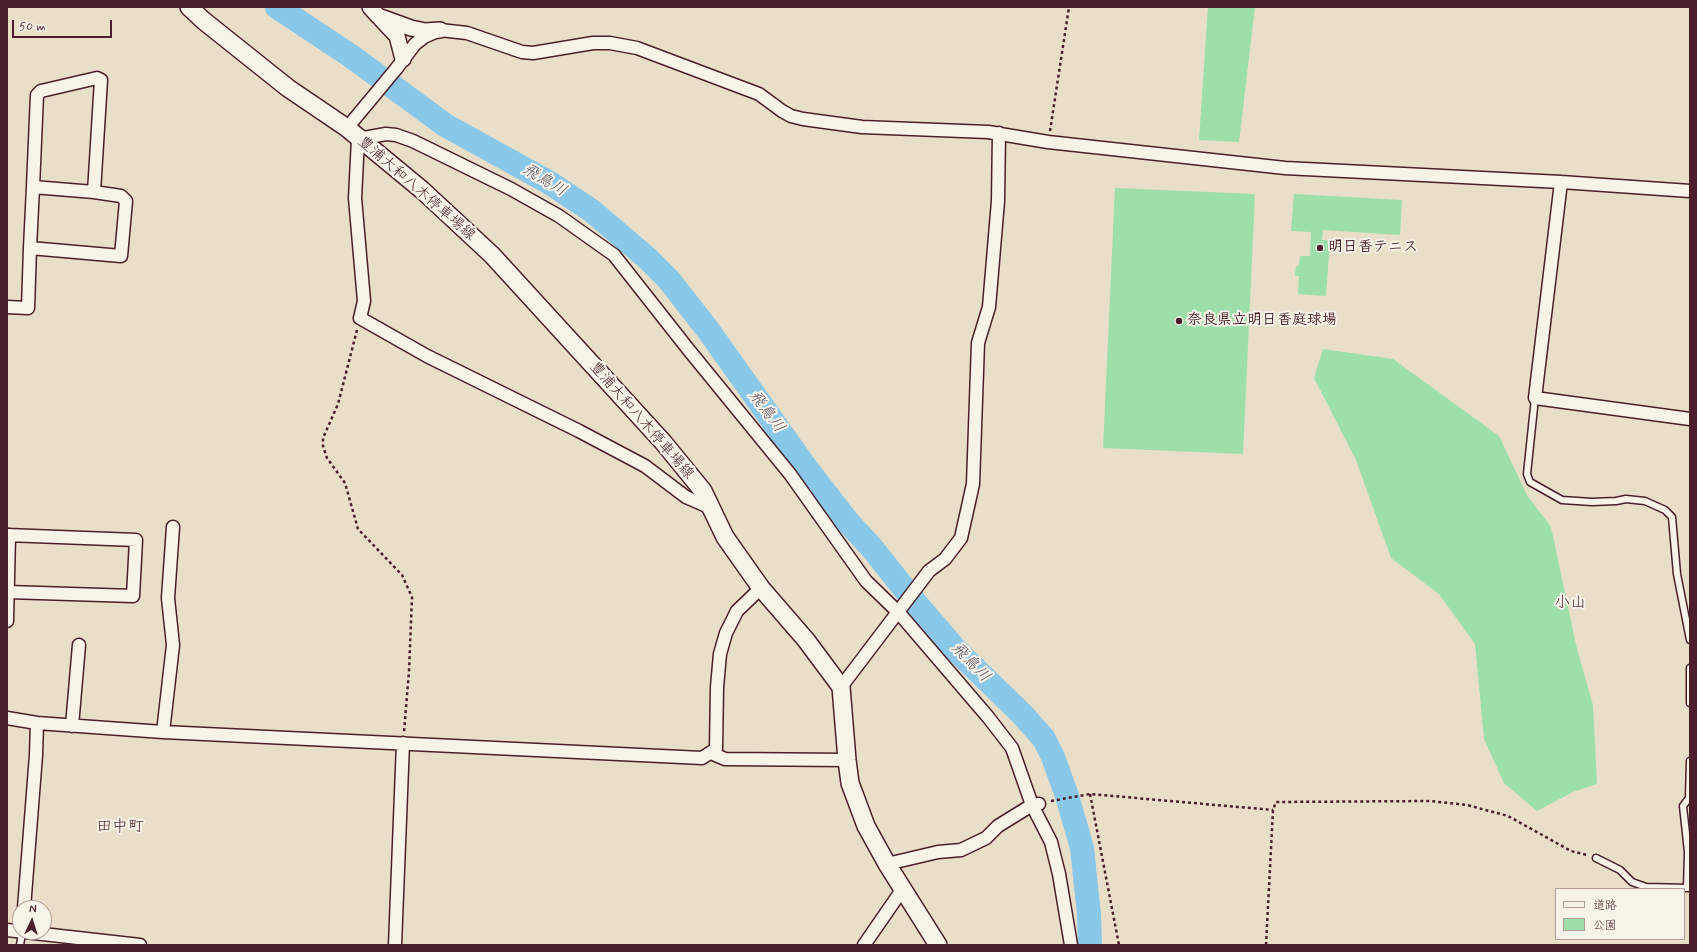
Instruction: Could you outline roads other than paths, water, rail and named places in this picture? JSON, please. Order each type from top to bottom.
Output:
[{"type":"main road","name":"豊浦大和八木停車場線","points":[[189,7],[288,88],[353,128],[492,255],[663,442],[703,491],[725,537],[761,588],[806,640],[841,687]]},
{"type":"main road","points":[[841,687],[850,783],[866,826],[902,890],[938,945]]},
{"type":"street","points":[[374,11],[397,36],[400,64]]},
{"type":"street","points":[[374,11],[411,28],[425,31],[440,30],[467,33],[522,52],[533,53],[593,43],[610,43],[637,48],[759,94],[782,111],[803,120],[862,127],[999,133],[1048,142],[1285,168],[1561,182],[1690,191]]},
{"type":"street","points":[[440,30],[419,41],[400,64],[353,128],[355,198],[364,300],[360,318],[427,356],[579,431],[645,466],[686,497],[711,508]]},
{"type":"street","points":[[7,307],[28,308],[37,95],[41,91],[97,78],[101,80],[94,192]]},
{"type":"street","points":[[353,128],[396,135],[413,141],[511,189],[559,216],[614,255],[688,350],[790,474],[866,580],[901,611],[1012,748],[1051,842],[1059,874],[1071,945]]},
{"type":"street","points":[[841,687],[901,611],[929,571],[946,559],[961,538],[973,484],[978,343],[989,307],[998,201],[999,133]]},
{"type":"street","points":[[1561,182],[1535,398],[1690,419]]},
{"type":"street","points":[[30,248],[121,256],[126,201],[121,196],[94,192],[33,187]]},
{"type":"street","points":[[163,732],[173,645],[168,598],[173,527]]},
{"type":"street","points":[[7,621],[8,535],[136,540],[133,596],[8,592]]},
{"type":"street","points":[[7,718],[37,723],[163,732],[403,742],[702,758],[716,749],[719,660],[726,632],[736,611],[761,588]]},
{"type":"street","points":[[72,726],[79,645]]},
{"type":"street","points":[[25,900],[36,755],[37,723]]},
{"type":"street","points":[[395,945],[403,742]]},
{"type":"street","points":[[711,753],[725,759],[847,760]]},
{"type":"street","points":[[887,864],[938,852],[960,850],[986,838],[998,826],[1036,804]]},
{"type":"street","points":[[864,945],[902,890]]},
{"type":"street","points":[[52,935],[140,945]]},
{"type":"lane","points":[[1535,398],[1527,474],[1530,482],[1562,500],[1592,502],[1626,499],[1645,501],[1665,510],[1672,518],[1677,574],[1690,640]]},
{"type":"lane","points":[[1690,668],[1690,703]]},
{"type":"lane","points":[[1596,858],[1620,870],[1632,882],[1646,887],[1688,888],[1688,852],[1683,806],[1689,798],[1690,760]]},
{"type":"waterway","name":"飛鳥川","points":[[277,7],[351,56],[445,125],[550,183],[592,211],[647,258],[669,280],[708,330],[804,465],[848,522],[872,548],[914,601],[957,651],[1023,715],[1044,739],[1053,757],[1067,796],[1082,848],[1089,914],[1090,945]]},
{"type":"place","name":"明日香テニス","points":[[1320,248]]},
{"type":"place","name":"奈良県立明日香庭球場","points":[[1179,321]]},
{"type":"district","name":"小山","points":[[1570,604]]},
{"type":"district","name":"田中町","points":[[120,828]]}]
